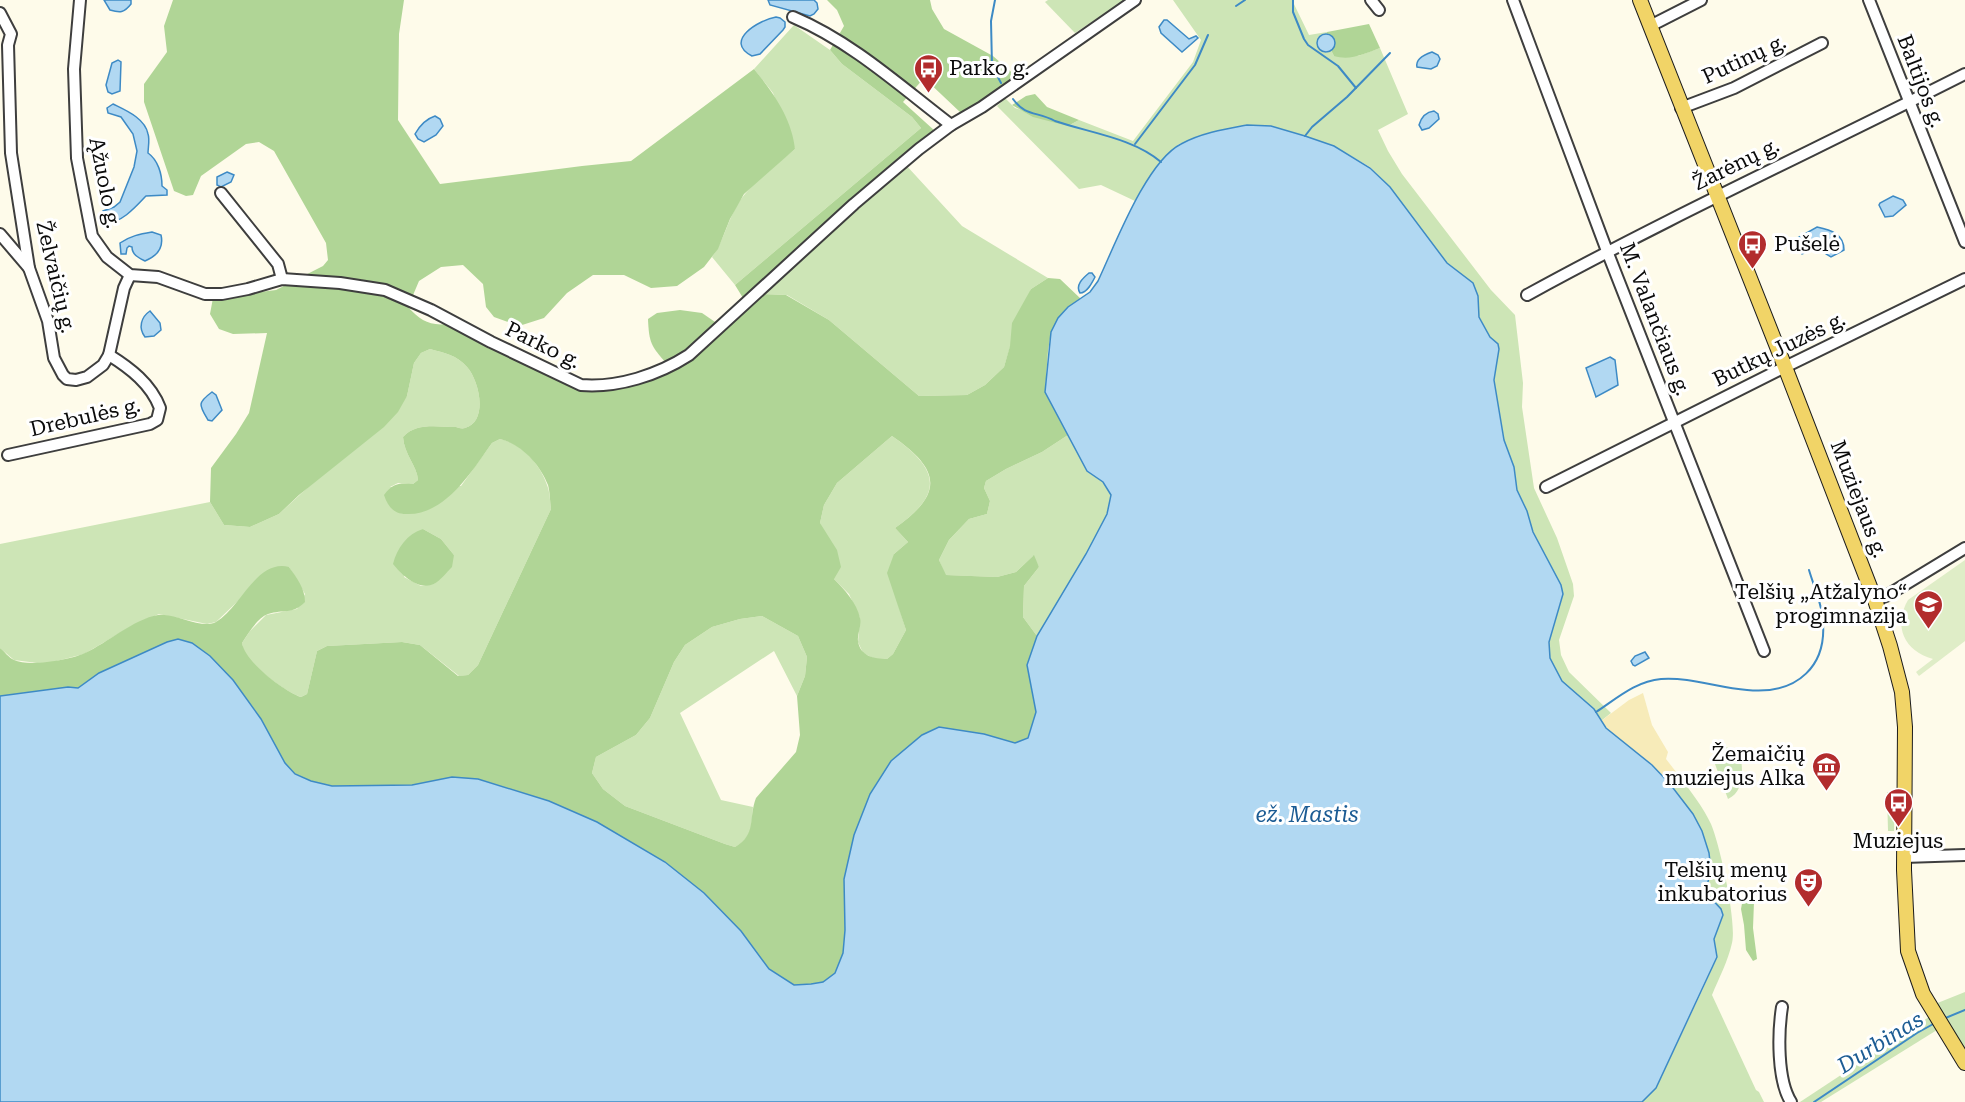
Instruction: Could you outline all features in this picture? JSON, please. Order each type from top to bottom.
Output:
[{"type":"main road","name":"Muziejaus g.","points":[[1640,0],[1785,367],[1875,600],[1893,654],[1903,700],[1906,761],[1904,853],[1908,951],[1917,978],[1932,1010],[1965,1063]]},
{"type":"street","name":"Ąžuolo g.","points":[[80,0],[74,69],[76,158],[93,236],[107,257],[130,275]]},
{"type":"street","name":"Parko g.","points":[[282,279],[340,283],[385,290],[431,310],[581,385],[609,386],[639,378],[675,364],[699,347],[747,299],[919,149],[1135,0]]},
{"type":"street","points":[[1371,0],[1379,10]]},
{"type":"street","name":"M. Valančiaus g.","points":[[1513,0],[1607,251],[1764,651]]},
{"type":"street","points":[[1650,26],[1701,0]]},
{"type":"street","name":"Baltijos g.","points":[[1869,0],[1965,242]]},
{"type":"street","name":"Želvaičių g.","points":[[0,13],[11,34],[4,49],[11,153],[29,268],[48,321],[54,358],[63,375],[71,380],[87,376],[103,365],[109,355]]},
{"type":"street","points":[[793,17],[819,28],[846,45],[951,125]]},
{"type":"street","name":"Putinų g.","points":[[1681,108],[1734,88],[1822,43]]},
{"type":"street","name":"Žarėnų g.","points":[[1527,295],[1607,251],[1965,74]]},
{"type":"street","points":[[109,355],[124,288],[130,275],[158,277],[205,294],[222,294],[248,289],[282,279],[278,264],[222,193]]},
{"type":"street","points":[[0,234],[29,268]]},
{"type":"street","name":"Butkų Juzės g.","points":[[1546,488],[1965,279]]},
{"type":"street","name":"Drebulės g.","points":[[8,455],[150,424],[157,420],[160,408],[146,385],[130,368],[109,355]]},
{"type":"street","points":[[1875,600],[1886,596],[1965,548]]},
{"type":"street","points":[[1904,853],[1936,850],[1962,854]]},
{"type":"street","points":[[1782,1007],[1780,1019],[1781,1075],[1785,1092],[1791,1102]]},
{"type":"green space","points":[[173,0],[404,0],[399,34],[398,120],[440,184],[631,161],[754,69],[786,117],[795,149],[744,194],[730,219],[718,249],[704,267],[677,286],[651,288],[624,275],[593,275],[567,293],[544,318],[519,326],[494,317],[486,307],[483,284],[463,265],[441,267],[419,281],[408,307],[421,319],[435,324],[447,324],[581,391],[612,388],[690,360],[759,294],[786,295],[829,320],[919,396],[967,395],[985,385],[1004,367],[1010,346],[1012,323],[1031,289],[1048,278],[1060,279],[1081,299],[1068,307],[1051,332],[1048,351],[1045,392],[1068,435],[1042,452],[986,481],[984,488],[990,501],[987,514],[969,519],[949,540],[939,560],[946,575],[997,577],[1016,572],[1034,555],[1039,567],[1024,586],[1023,617],[1037,636],[1027,665],[1036,712],[1028,738],[1015,743],[983,734],[939,727],[922,735],[891,761],[845,930],[843,953],[835,973],[823,982],[794,985],[769,969],[741,931],[704,893],[665,862],[597,822],[549,801],[478,779],[452,777],[412,785],[332,786],[295,774],[285,763],[261,719],[233,680],[129,660],[99,673],[78,688],[68,687],[0,696],[0,648],[12,659],[21,662],[50,662],[85,653],[149,617],[165,615],[210,624],[225,615],[258,577],[277,566],[289,567],[298,579],[305,602],[292,610],[264,616],[242,643],[250,659],[258,667],[294,694],[301,697],[307,694],[317,651],[327,646],[402,642],[420,645],[458,676],[468,675],[478,665],[551,509],[548,485],[535,463],[515,445],[500,439],[492,443],[456,490],[433,508],[420,513],[406,514],[398,513],[387,503],[384,495],[390,488],[400,484],[413,484],[418,480],[404,443],[403,437],[408,432],[421,427],[435,426],[465,428],[477,417],[480,400],[478,390],[467,367],[455,357],[430,349],[421,353],[414,363],[407,396],[398,412],[384,427],[299,495],[279,514],[250,527],[224,525],[210,502],[211,468],[249,413],[267,333],[233,334],[219,329],[210,314],[213,298],[276,290],[323,266],[328,260],[326,243],[274,151],[259,142],[246,144],[201,176],[193,195],[186,196],[174,191],[144,102],[144,84],[167,52],[164,26]],"holes":[[[892,436],[920,459],[927,470],[930,481],[929,492],[922,503],[895,528],[908,542],[894,554],[887,573],[906,630],[893,654],[887,659],[882,659],[868,656],[859,646],[858,612],[850,597],[834,579],[841,567],[837,550],[820,523],[824,505],[837,483]],[[762,616],[798,636],[807,657],[805,676],[797,696],[800,735],[796,752],[756,798],[751,826],[742,842],[735,847],[725,844],[625,806],[603,789],[592,773],[596,757],[636,735],[650,718],[674,662],[685,645],[712,627]]]},
{"type":"green space","points":[[827,0],[930,0],[932,9],[944,29],[993,56],[1017,77],[961,113],[924,78],[903,102],[935,131],[811,236],[743,298],[735,285],[921,128],[912,117],[842,64],[830,50],[844,26],[837,10]]},
{"type":"green space","points":[[1048,0],[1125,0],[1075,33],[1045,2]]},
{"type":"green space","points":[[1173,0],[1292,0],[1309,35],[1327,32],[1321,36],[1326,53],[1331,50],[1334,56],[1358,56],[1380,48],[1408,114],[1378,130],[1388,151],[1402,174],[1491,290],[1515,315],[1523,383],[1522,407],[1534,488],[1557,538],[1573,584],[1574,596],[1559,640],[1561,655],[1569,672],[1611,713],[1601,721],[1562,681],[1550,658],[1549,642],[1563,594],[1561,585],[1533,532],[1527,511],[1517,490],[1514,467],[1504,440],[1494,380],[1498,344],[1490,337],[1479,316],[1478,297],[1473,283],[1447,263],[1383,180],[1370,167],[1334,146],[1305,136],[1222,130],[1179,144],[1161,162],[1135,201],[1101,185],[1079,189],[997,106],[1005,98],[1015,108],[1068,126],[1079,120],[1133,141],[1193,62],[1201,40]]},
{"type":"green space","points":[[1369,24],[1380,48],[1351,57],[1334,56],[1331,50],[1334,38],[1327,32]]},
{"type":"green space","points":[[794,25],[830,50],[842,64],[912,117],[921,128],[735,285],[712,257],[735,209],[745,194],[762,176],[795,149],[773,93],[754,69]]},
{"type":"green space","points":[[1035,94],[1047,107],[1079,120],[1068,126],[1033,117],[1012,105],[1026,96]]},
{"type":"green space","points":[[905,164],[962,226],[1048,278],[1031,289],[1004,367],[985,385],[967,395],[919,396],[829,320],[787,295],[759,294]]},
{"type":"green space","points":[[680,310],[702,313],[718,324],[697,345],[667,364],[652,344],[648,319],[657,313]]},
{"type":"green space","points":[[430,349],[450,355],[463,363],[475,381],[479,409],[472,424],[465,428],[428,426],[408,432],[403,437],[404,443],[418,480],[413,484],[398,483],[390,487],[461,486],[492,443],[500,439],[515,445],[535,462],[544,477],[549,494],[551,509],[478,665],[468,675],[459,676],[420,645],[402,642],[327,646],[317,651],[307,694],[301,697],[287,690],[252,662],[245,654],[242,643],[266,615],[297,609],[305,594],[289,567],[238,601],[216,622],[207,624],[159,614],[130,627],[84,654],[45,664],[14,660],[0,648],[0,544],[210,502],[224,525],[250,527],[279,514],[407,396],[414,363],[421,353]],"holes":[[[423,529],[441,539],[454,555],[434,584],[421,586],[404,577]]]},
{"type":"green space","points":[[1068,435],[1087,471],[1103,482],[1111,495],[1107,514],[1037,636],[1023,617],[1024,586],[1039,567],[1033,556],[1016,572],[997,577],[945,575],[939,560],[949,540],[969,519],[987,514],[990,501],[984,488],[986,481],[1042,452]]},
{"type":"green space","points":[[892,436],[919,459],[927,470],[930,481],[928,492],[922,503],[895,528],[908,542],[894,554],[897,601],[906,630],[893,654],[887,659],[875,659],[863,653],[858,642],[860,618],[849,594],[834,579],[820,523],[824,505],[837,483]]},
{"type":"green space","points":[[423,529],[441,539],[454,555],[452,567],[436,583],[428,586],[411,581],[393,564],[404,542],[412,534]]},
{"type":"green space","name":"Telšių „Atžalyno“ progimnazija","points":[[1965,560],[1965,641],[1919,676],[1916,672],[1933,659],[1908,644],[1902,628],[1901,619],[1904,610],[1908,600]]},
{"type":"green space","points":[[762,616],[798,636],[807,657],[805,676],[797,696],[774,651],[680,713],[721,800],[753,807],[749,835],[746,839],[735,847],[725,844],[625,806],[603,789],[592,773],[596,757],[636,735],[650,718],[674,662],[685,645],[712,627]]},
{"type":"green space","points":[[1727,747],[1731,752],[1740,753],[1742,766],[1740,785],[1734,795],[1728,799],[1712,756]]},
{"type":"green space","points":[[1680,777],[1701,806],[1715,834],[1730,902],[1732,943],[1712,995],[1756,1090],[1764,1102],[1642,1102],[1656,1088],[1717,957],[1714,939],[1723,915],[1706,889],[1710,878],[1693,814],[1670,784]]},
{"type":"green space","points":[[1887,792],[1895,792],[1894,831],[1888,831]]},
{"type":"green space","points":[[1751,897],[1754,902],[1753,928],[1757,959],[1753,961],[1746,950],[1741,909],[1743,898]]},
{"type":"green space","points":[[1965,992],[1965,1050],[1935,1004]]},
{"type":"green space","points":[[1929,1017],[1937,1030],[1821,1102],[1800,1102]]},
{"type":"sand","points":[[1643,693],[1652,725],[1668,752],[1666,759],[1680,777],[1670,784],[1601,721],[1629,700]]},
{"type":"water","points":[[104,0],[131,0],[131,4],[124,11],[117,12],[110,10]]},
{"type":"water","points":[[768,0],[814,0],[818,9],[810,16],[770,5]]},
{"type":"water","points":[[776,17],[785,22],[785,27],[760,54],[752,56],[744,50],[741,44],[742,38],[747,32],[761,22]]},
{"type":"water","points":[[1164,20],[1167,20],[1189,39],[1196,36],[1198,38],[1182,52],[1161,33],[1159,27]]},
{"type":"water","points":[[1326,34],[1332,37],[1335,43],[1332,49],[1326,52],[1320,49],[1317,43],[1320,37]]},
{"type":"water","points":[[1432,52],[1440,59],[1437,66],[1431,69],[1417,67],[1419,59]]},
{"type":"water","points":[[118,60],[121,62],[120,91],[112,94],[108,92],[106,85],[112,63]]},
{"type":"water","points":[[113,104],[134,115],[146,128],[149,138],[148,153],[157,163],[162,186],[167,190],[167,195],[146,196],[122,218],[103,225],[99,221],[99,215],[120,202],[134,167],[137,151],[133,134],[121,117],[108,113],[107,108]]},
{"type":"water","points":[[1434,111],[1438,114],[1439,119],[1429,128],[1422,130],[1419,125],[1421,120],[1426,114]]},
{"type":"water","points":[[435,116],[440,119],[443,126],[436,135],[424,142],[418,139],[415,134],[419,128]]},
{"type":"water","name":"ež. Mastis","points":[[1247,125],[1271,126],[1334,146],[1370,168],[1390,187],[1447,263],[1473,283],[1478,296],[1479,317],[1490,337],[1498,344],[1494,380],[1504,440],[1514,467],[1517,490],[1527,511],[1533,532],[1561,585],[1563,594],[1549,642],[1550,658],[1562,681],[1594,709],[1606,728],[1652,765],[1670,784],[1693,814],[1702,831],[1709,853],[1711,871],[1706,889],[1723,915],[1714,939],[1717,957],[1656,1088],[1642,1102],[0,1102],[0,696],[68,687],[78,688],[99,673],[178,639],[192,643],[210,656],[233,680],[261,719],[285,763],[295,774],[332,786],[412,785],[452,777],[478,779],[549,801],[597,822],[665,862],[704,893],[741,931],[769,969],[794,985],[823,982],[835,973],[843,953],[844,879],[854,835],[870,794],[891,761],[922,735],[939,727],[984,734],[1015,743],[1028,738],[1036,712],[1027,665],[1037,636],[1107,514],[1111,495],[1103,482],[1087,471],[1045,392],[1051,332],[1058,318],[1068,307],[1090,292],[1098,281],[1144,186],[1168,154],[1181,144],[1197,137]]},
{"type":"water","points":[[227,172],[234,175],[231,182],[221,187],[217,185],[217,177]]},
{"type":"water","points":[[1893,196],[1903,200],[1906,205],[1893,216],[1885,217],[1879,205]]},
{"type":"water","points":[[1817,227],[1832,231],[1839,236],[1844,250],[1831,257],[1817,243],[1807,252],[1800,253],[1794,240]]},
{"type":"water","points":[[152,232],[161,235],[162,240],[159,251],[153,257],[145,261],[136,256],[132,247],[129,246],[126,254],[121,254],[120,243]]},
{"type":"water","points":[[1089,273],[1095,277],[1087,290],[1080,293],[1079,284]]},
{"type":"water","points":[[150,311],[160,323],[161,330],[154,336],[145,337],[142,323],[144,316]]},
{"type":"water","points":[[1610,357],[1615,360],[1618,385],[1596,397],[1586,368]]},
{"type":"water","points":[[212,392],[216,395],[222,410],[212,421],[208,420],[201,404]]},
{"type":"water","points":[[1645,652],[1649,658],[1633,665],[1631,661],[1635,656]]},
{"type":"waterway","points":[[995,0],[991,21],[992,66],[1001,83]]},
{"type":"waterway","points":[[1236,6],[1245,0]]},
{"type":"waterway","points":[[1293,0],[1293,12],[1308,45],[1338,66],[1356,88]]},
{"type":"waterway","points":[[1135,144],[1195,65],[1208,35]]},
{"type":"waterway","points":[[1305,136],[1390,53]]},
{"type":"waterway","points":[[1013,99],[1027,111],[1138,147],[1161,162]]},
{"type":"waterway","points":[[1596,712],[1619,696],[1652,680],[1683,680],[1747,690],[1781,688],[1795,682],[1815,662],[1821,649],[1822,614],[1809,570]]},
{"type":"waterway","name":"Durbinas","points":[[1943,1019],[1965,1010]]},
{"type":"waterway","name":"Durbinas","points":[[1814,1102],[1935,1023]]},
{"type":"place","name":"Parko g.","points":[[928,94]]},
{"type":"place","name":"Pušelė","points":[[1753,270]]},
{"type":"place","name":"Telšių „Atžalyno“ progimnazija","points":[[1928,630]]},
{"type":"place","name":"Žemaičių muziejus Alka","points":[[1826,792]]},
{"type":"place","name":"Muziejus","points":[[1898,828]]},
{"type":"place","name":"Telšių menų inkubatorius","points":[[1808,908]]}]
